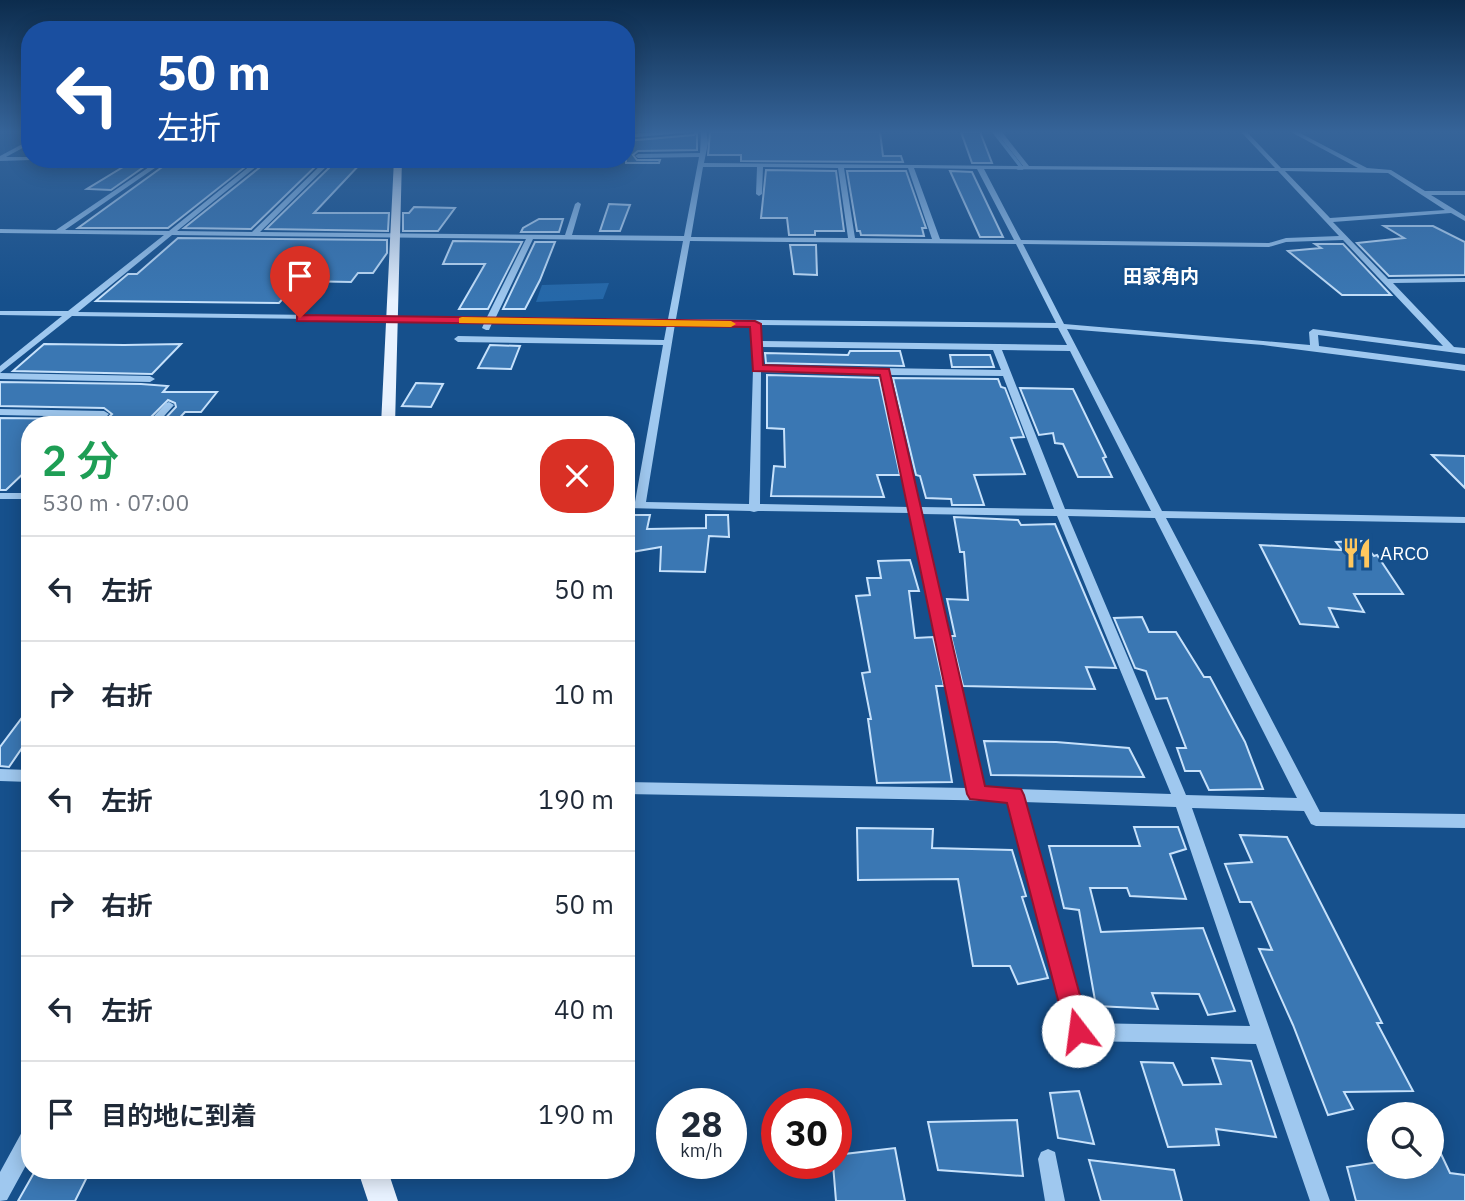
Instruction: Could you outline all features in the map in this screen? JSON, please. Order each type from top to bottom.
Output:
[{"type":"main road","points":[[388,416],[394,320],[396,188]]},
{"type":"main road","points":[[376,1179],[383,1201]]},
{"type":"street","points":[[57,232],[122,188]]},
{"type":"street","points":[[0,370],[226,188]]},
{"type":"street","points":[[254,234],[301,188]]},
{"type":"street","points":[[640,506],[696,188]]},
{"type":"street","points":[[759,188],[759,194]]},
{"type":"street","points":[[844,188],[852,240]]},
{"type":"street","points":[[918,188],[937,242]]},
{"type":"street","points":[[990,188],[1316,819],[1465,821]]},
{"type":"street","points":[[1297,188],[1451,349]]},
{"type":"street","points":[[1416,188],[1465,219]]},
{"type":"street","points":[[1424,193],[1465,193]]},
{"type":"street","points":[[568,237],[578,204]]},
{"type":"street","points":[[1328,220],[1452,211]]},
{"type":"street","points":[[0,231],[1269,245],[1286,240],[1345,238]]},
{"type":"street","points":[[480,340],[530,237]]},
{"type":"street","points":[[1386,281],[1465,280]]},
{"type":"street","points":[[0,313],[394,320],[1061,326],[1315,347],[1465,368]]},
{"type":"street","points":[[754,509],[757,369],[755,324]]},
{"type":"street","points":[[1315,347],[1313,332],[1465,351]]},
{"type":"street","points":[[458,340],[667,343]]},
{"type":"street","points":[[757,344],[1072,348]]},
{"type":"street","points":[[998,348],[1061,512],[1182,802],[1320,1201]]},
{"type":"street","points":[[757,369],[1007,373]]},
{"type":"street","points":[[885,372],[977,794]]},
{"type":"street","points":[[0,376],[150,379]]},
{"type":"street","points":[[159,416],[169,405]]},
{"type":"street","points":[[0,412],[104,414],[102,416]]},
{"type":"street","points":[[0,496],[21,494]]},
{"type":"street","points":[[635,506],[1465,520]]},
{"type":"street","points":[[0,775],[21,776]]},
{"type":"street","points":[[635,789],[977,794],[1308,805]]},
{"type":"street","points":[[1014,795],[1078,1031],[1262,1035]]},
{"type":"street","points":[[0,1193],[21,1154]]},
{"type":"street","points":[[1048,1159],[1055,1201]]},
{"type":"shaded area","points":[[609,283],[603,299],[536,302],[542,285]]},
{"type":"building","points":[[89,188],[114,188],[111,190]]},
{"type":"building","points":[[133,188],[218,188],[168,228],[78,228]]},
{"type":"building","points":[[234,188],[293,188],[251,229],[184,228]]},
{"type":"building","points":[[308,188],[337,188],[314,213],[389,213],[388,231],[266,229]]},
{"type":"building","points":[[764,188],[838,188],[844,231],[815,231],[815,235],[789,235],[787,218],[761,218]]},
{"type":"building","points":[[850,188],[912,188],[926,228],[922,228],[924,236],[861,235],[860,231],[857,231]]},
{"type":"building","points":[[958,188],[980,188],[1003,237],[980,237]]},
{"type":"building","points":[[609,204],[630,205],[620,231],[600,231]]},
{"type":"building","points":[[414,207],[455,208],[438,231],[403,231],[403,213],[409,213]]},
{"type":"building","points":[[539,219],[563,219],[559,232],[521,232]]},
{"type":"building","points":[[1384,226],[1433,226],[1465,242],[1465,275],[1389,276],[1357,243],[1404,238]]},
{"type":"building","points":[[178,238],[387,240],[387,253],[373,273],[358,273],[351,282],[299,281],[279,303],[96,301],[128,274],[137,274]]},
{"type":"building","points":[[453,241],[522,242],[488,309],[459,309],[485,264],[443,264]]},
{"type":"building","points":[[535,242],[555,242],[540,280],[525,309],[503,309]]},
{"type":"building","points":[[1315,244],[1343,244],[1391,295],[1342,295],[1288,251],[1321,248]]},
{"type":"building","points":[[790,245],[816,245],[817,275],[794,274]]},
{"type":"building","points":[[44,344],[181,344],[152,374],[13,371]]},
{"type":"building","points":[[490,345],[520,346],[511,369],[478,368]]},
{"type":"building","points":[[850,351],[900,351],[904,366],[766,363],[765,353],[848,355]]},
{"type":"building","points":[[950,355],[990,355],[994,367],[952,367]]},
{"type":"building","points":[[767,375],[879,378],[900,475],[877,475],[884,497],[771,496],[774,466],[785,467],[784,429],[767,428]]},
{"type":"building","points":[[893,378],[998,379],[1001,387],[1005,388],[1024,437],[1011,438],[1025,474],[974,475],[984,505],[952,505],[951,499],[926,498],[920,476],[916,475]]},
{"type":"building","points":[[0,382],[141,384],[168,386],[163,392],[217,392],[201,412],[185,412],[181,416],[168,416],[176,407],[175,403],[168,400],[152,416],[110,416],[112,414],[104,408],[0,406]]},
{"type":"building","points":[[416,383],[443,384],[431,407],[402,406]]},
{"type":"building","points":[[1020,388],[1073,389],[1106,457],[1103,458],[1112,477],[1078,477],[1063,444],[1055,443],[1053,433],[1039,435]]},
{"type":"building","points":[[0,418],[21,418],[21,476],[6,490],[0,490]]},
{"type":"building","points":[[1432,455],[1465,456],[1465,488]]},
{"type":"building","points":[[635,515],[650,515],[647,529],[706,528],[706,515],[728,515],[729,537],[709,536],[705,572],[660,571],[661,547],[635,551]]},
{"type":"building","points":[[954,517],[1018,520],[1021,525],[1055,524],[1116,668],[1086,667],[1095,689],[963,686],[951,636],[955,636],[947,599],[968,600],[964,552],[960,552]]},
{"type":"building","points":[[1362,541],[1374,556],[1377,555],[1403,594],[1354,594],[1364,612],[1329,608],[1338,627],[1300,624],[1260,545],[1342,550],[1336,542]]},
{"type":"building","points":[[910,560],[919,591],[909,591],[915,638],[933,637],[944,686],[936,686],[952,782],[877,783],[868,719],[871,719],[862,673],[870,672],[856,596],[870,595],[867,578],[881,578],[878,561]]},
{"type":"building","points":[[1142,617],[1149,632],[1176,632],[1204,677],[1210,677],[1245,742],[1263,789],[1209,790],[1200,771],[1185,771],[1177,748],[1186,748],[1167,698],[1156,699],[1146,671],[1135,668],[1114,618]]},
{"type":"building","points":[[21,719],[21,749],[9,767],[0,766],[0,747]]},
{"type":"building","points":[[984,741],[1056,742],[1129,748],[1144,777],[991,775]]},
{"type":"building","points":[[1134,827],[1178,827],[1186,849],[1170,854],[1186,899],[1130,896],[1127,888],[1090,888],[1101,932],[1203,928],[1235,1011],[1208,1015],[1199,994],[1152,993],[1158,1009],[1096,1006],[1079,910],[1064,908],[1049,846],[1140,846]]},
{"type":"building","points":[[857,828],[933,829],[932,848],[1012,850],[1026,896],[1022,897],[1048,978],[1018,984],[1010,966],[973,966],[958,879],[858,880]]},
{"type":"building","points":[[1240,835],[1287,837],[1382,1023],[1377,1023],[1413,1091],[1344,1092],[1353,1109],[1328,1115],[1293,1025],[1259,949],[1272,950],[1251,902],[1240,902],[1225,864],[1252,862]]},
{"type":"building","points":[[1212,1058],[1251,1061],[1276,1137],[1216,1129],[1219,1145],[1168,1147],[1141,1062],[1173,1063],[1183,1085],[1221,1084]]},
{"type":"building","points":[[1079,1091],[1094,1144],[1058,1138],[1050,1093]]},
{"type":"building","points":[[1017,1120],[1023,1176],[938,1170],[928,1122]]},
{"type":"building","points":[[895,1148],[905,1201],[836,1201],[834,1179],[852,1179],[852,1153]]},
{"type":"building","points":[[1089,1160],[1174,1170],[1182,1201],[1101,1201]]},
{"type":"building","points":[[1444,1160],[1450,1173],[1465,1175],[1465,1201],[1356,1201],[1347,1167],[1367,1164],[1367,1179],[1444,1179]]},
{"type":"building","points":[[30,1179],[86,1179],[75,1201],[18,1201]]},
{"type":"slow traffic","points":[[462,321],[731,324]]},
{"type":"place","name":"ARCO","points":[[1357,553]]},
{"type":"district","name":"田家角内","points":[[1161,276]]},
{"type":"route","points":[[300,318],[755,324],[757,369],[885,372],[977,794],[1014,795],[1078,1031]]}]
